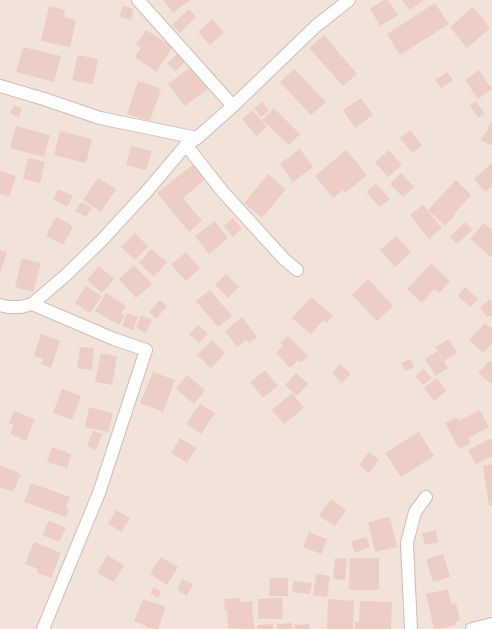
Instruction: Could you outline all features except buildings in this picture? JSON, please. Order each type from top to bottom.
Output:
[{"type":"street","points":[[138,0],[233,106]]},
{"type":"street","points":[[0,305],[8,307],[21,307],[32,304],[65,276],[102,240],[148,190],[186,145],[197,138],[233,106],[316,26],[349,0]]},
{"type":"street","points":[[0,86],[100,118],[197,138]]},
{"type":"street","points":[[186,145],[223,192],[284,259],[297,270]]},
{"type":"street","points":[[32,304],[114,339],[146,350],[99,493],[43,629]]},
{"type":"street","points":[[411,629],[406,543],[415,512],[426,497]]},
{"type":"street","points":[[472,629],[492,624]]},
{"type":"shaded area","points":[[0,0],[492,0],[492,629],[0,629]]}]
